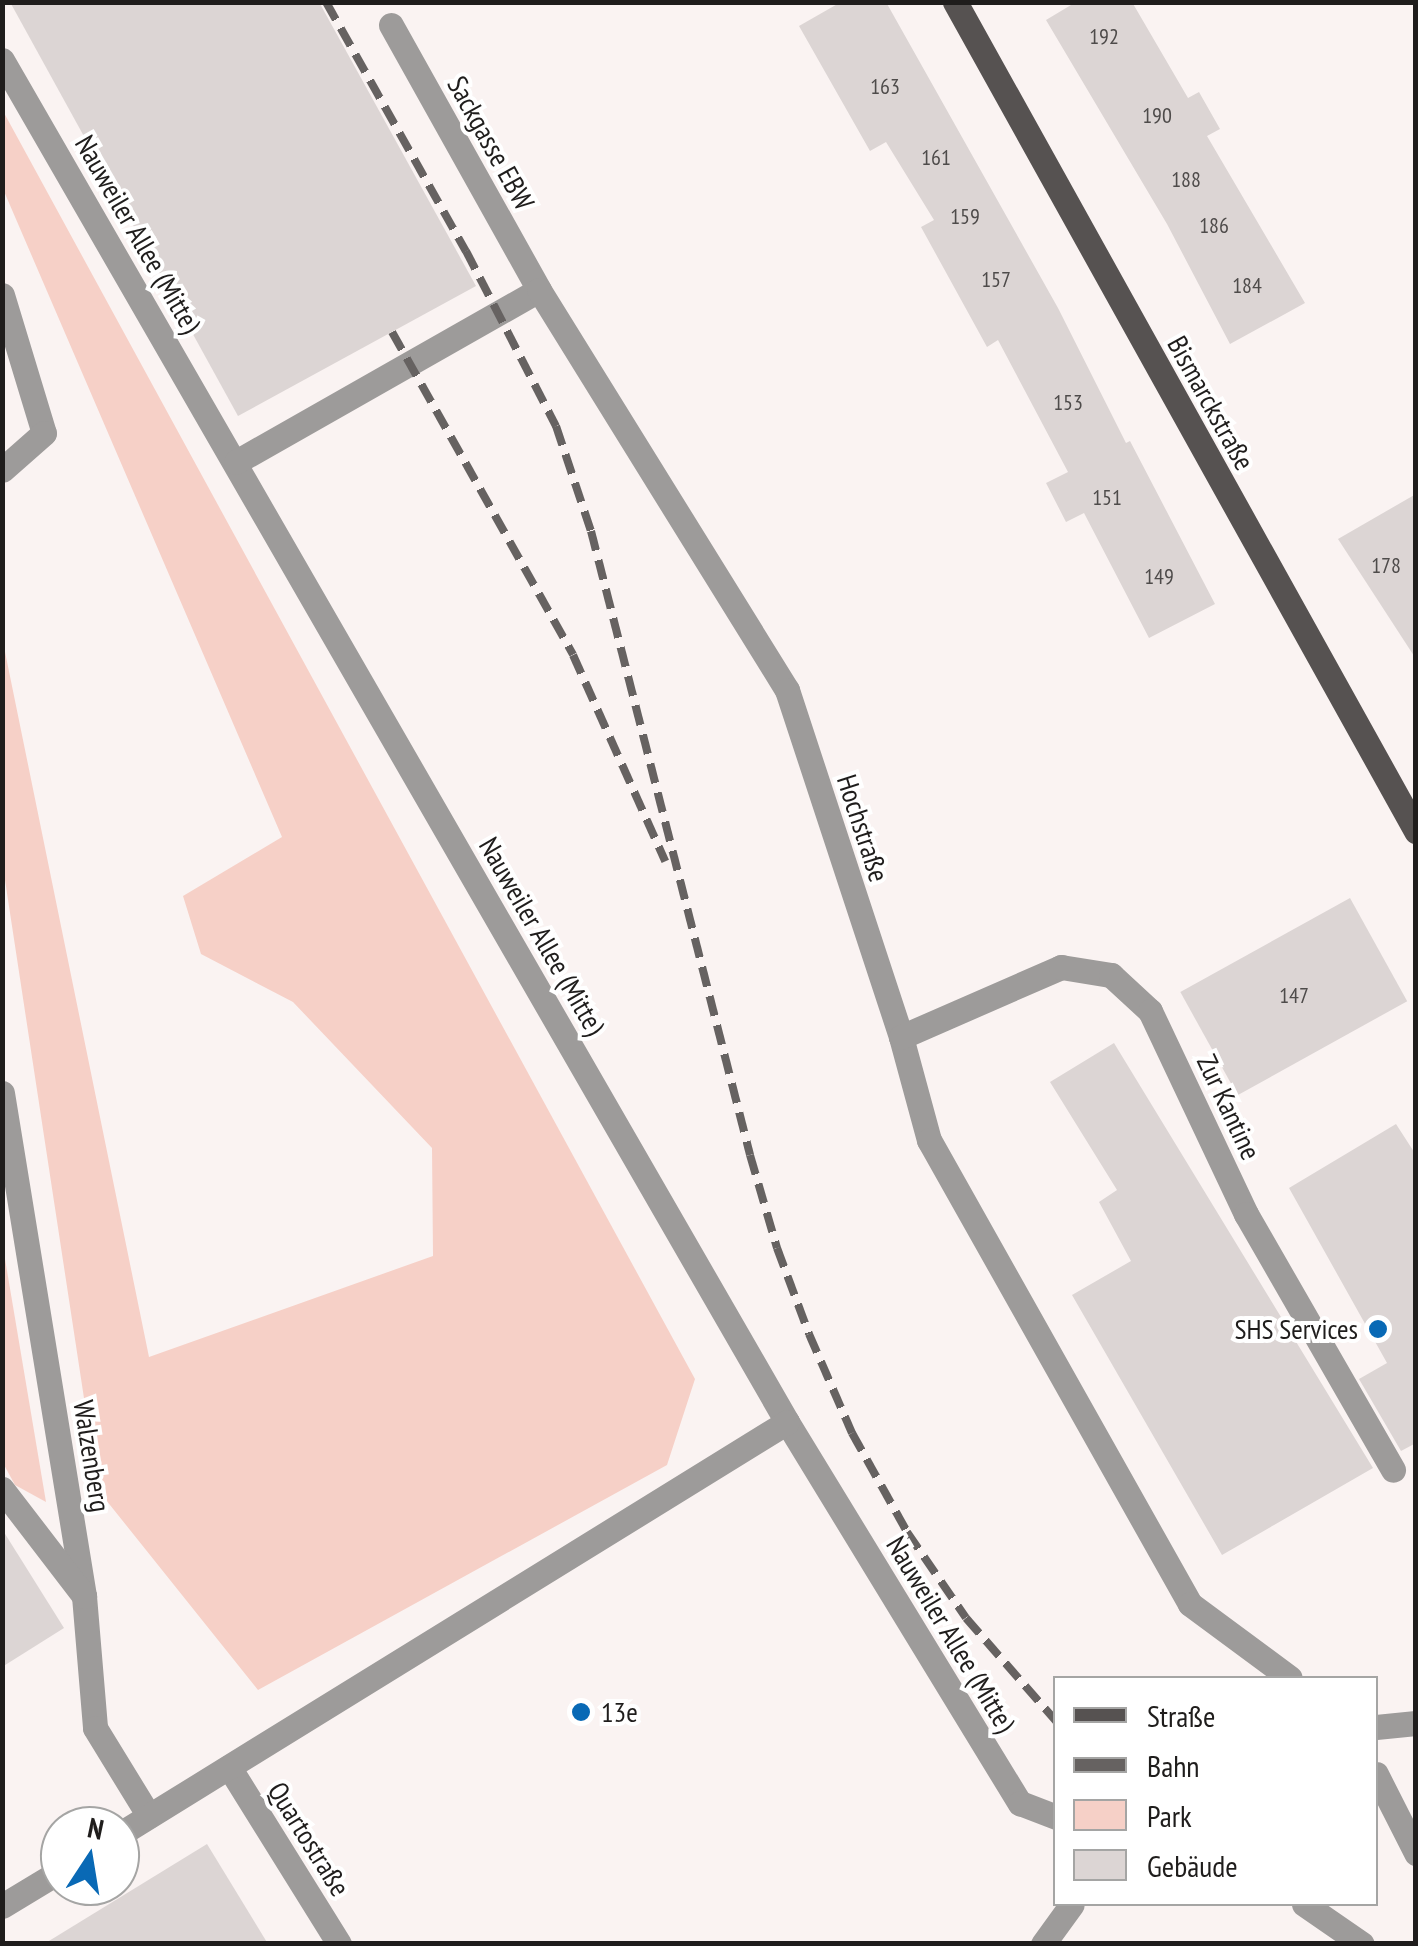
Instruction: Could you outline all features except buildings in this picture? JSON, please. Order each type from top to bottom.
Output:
[{"type":"main road","name":"Bismarckstraße","points":[[955,2],[1416,831]]},
{"type":"lane","name":"Sackgasse EBW","points":[[391,25],[539,290]]},
{"type":"lane","name":"Nauweiler Allee (Mitte)","points":[[2,60],[786,1422],[1020,1803],[1053,1816]]},
{"type":"lane","points":[[236,462],[539,290]]},
{"type":"lane","name":"Hochstraße","points":[[539,290],[786,690],[901,1037],[929,1140],[1190,1604],[1287,1676]]},
{"type":"lane","points":[[2,295],[44,433],[2,470]]},
{"type":"lane","name":"Zur Kantine","points":[[901,1037],[1061,967],[1111,975],[1150,1011],[1246,1214],[1393,1470]]},
{"type":"lane","name":"Walzenberg","points":[[2,1093],[84,1596],[95,1728],[148,1816]]},
{"type":"lane","points":[[140,1821],[786,1422]]},
{"type":"lane","points":[[2,1488],[84,1596]]},
{"type":"lane","points":[[1378,1727],[1416,1723]]},
{"type":"lane","name":"Quartostraße","points":[[228,1767],[340,1944]]},
{"type":"lane","points":[[1378,1778],[1416,1853]]},
{"type":"lane","points":[[2,1906],[40,1883]]},
{"type":"lane","points":[[1043,1944],[1071,1906]]},
{"type":"lane","points":[[1307,1906],[1362,1944]]},
{"type":"green space","points":[[3,111],[695,1379],[667,1465],[258,1690],[98,1490],[3,867],[3,642],[149,1357],[433,1256],[432,1148],[293,1002],[201,954],[183,896],[282,837],[3,189]]},
{"type":"green space","points":[[3,1247],[46,1502],[15,1485],[3,1463]]},
{"type":"railway","points":[[326,2],[466,251],[556,426],[591,531],[750,1155],[777,1248],[809,1334],[852,1433],[907,1532],[966,1618],[1053,1718]]},
{"type":"railway","points":[[392,332],[573,655],[665,861]]},
{"type":"place","name":"SHS Services","points":[[1378,1329]]},
{"type":"place","name":"13e","points":[[581,1712]]}]
